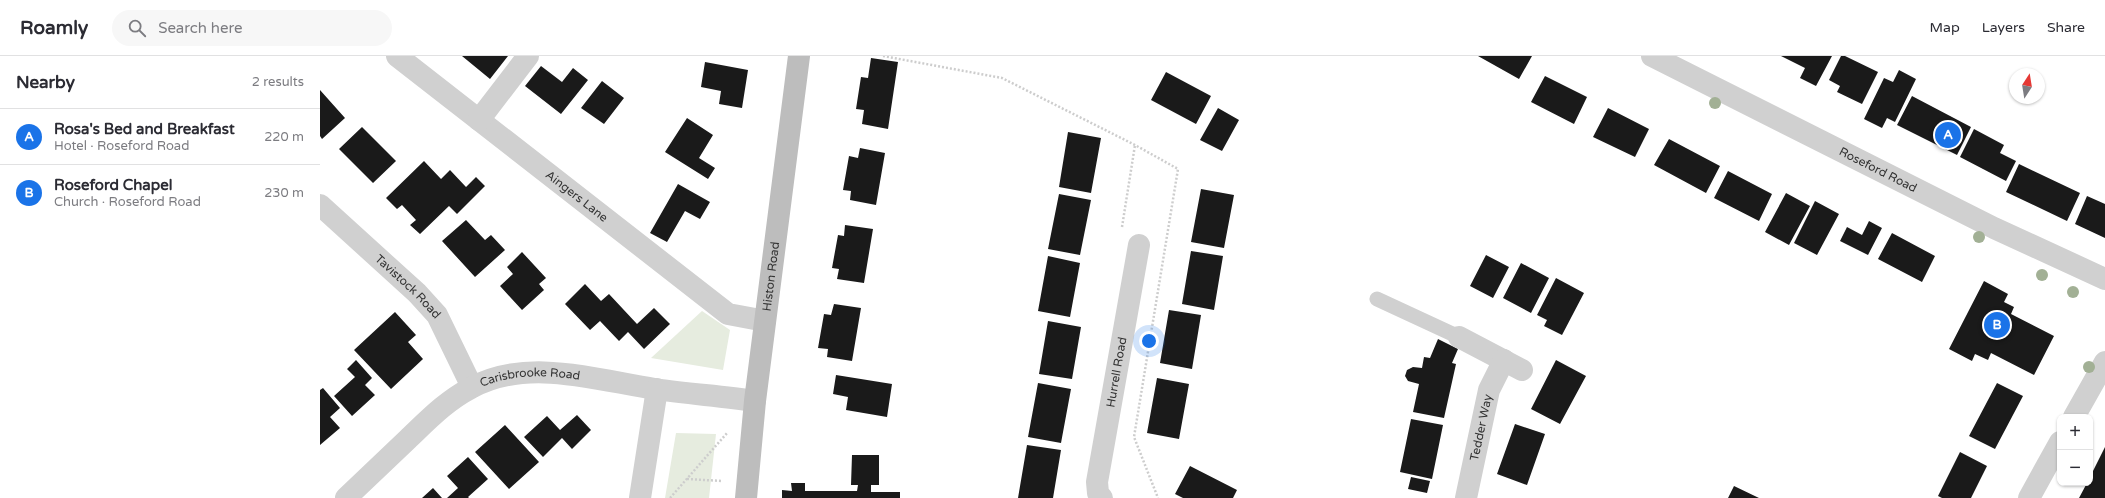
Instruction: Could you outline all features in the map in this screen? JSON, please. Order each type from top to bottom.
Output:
[{"type":"main road","name":"Histon Road","points":[[746,498],[755,401],[799,56]]},
{"type":"street","name":"Aingers Lane","points":[[396,56],[728,314],[765,321]]},
{"type":"street","points":[[479,120],[528,56]]},
{"type":"street","name":"Roseford Road","points":[[1652,56],[1994,228],[2105,279]]},
{"type":"street","name":"Tavistock Road","points":[[320,205],[417,293],[437,315],[472,387]]},
{"type":"street","name":"Hurrell Road","points":[[1102,498],[1098,493],[1097,482],[1139,245]]},
{"type":"street","points":[[1459,337],[1522,370]]},
{"type":"street","name":"Tedder Way","points":[[1466,498],[1489,390],[1504,360]]},
{"type":"street","points":[[2076,414],[2105,362]]},
{"type":"street","name":"Carisbrooke Road","points":[[346,498],[445,403],[472,387],[504,376],[532,371],[755,401]]},
{"type":"street","points":[[640,498],[657,389]]},
{"type":"street","points":[[2029,498],[2057,447]]},
{"type":"lane","points":[[1377,299],[1459,337]]},
{"type":"path","points":[[883,56],[1002,78],[1135,145],[1178,169],[1134,437],[1158,498]]},
{"type":"path","points":[[670,498],[728,432]]},
{"type":"path","points":[[687,479],[722,481]]},
{"type":"shaded area","points":[[702,311],[730,330],[723,370],[651,358]]},
{"type":"shaded area","points":[[676,433],[716,434],[709,498],[665,498]]},
{"type":"building","points":[[462,56],[508,56],[490,79]]},
{"type":"building","points":[[1478,56],[1532,56],[1519,79]]},
{"type":"building","points":[[1781,56],[1832,56],[1816,86],[1800,78],[1805,68]]},
{"type":"building","points":[[1841,56],[1845,56],[1878,72],[1862,104],[1837,92],[1840,86],[1829,80]]},
{"type":"building","points":[[871,58],[898,62],[888,129],[862,124],[864,110],[856,109],[861,77],[868,78]]},
{"type":"building","points":[[705,62],[748,70],[742,108],[719,104],[721,91],[701,87]]},
{"type":"building","points":[[541,66],[562,82],[573,68],[588,80],[561,114],[525,86]]},
{"type":"building","points":[[1899,70],[1916,79],[1895,122],[1887,118],[1882,128],[1864,119],[1884,78],[1893,82]]},
{"type":"building","points":[[1166,72],[1211,96],[1196,124],[1151,100]]},
{"type":"building","points":[[1545,76],[1587,97],[1574,124],[1531,102]]},
{"type":"building","points":[[602,81],[624,98],[604,124],[581,108]]},
{"type":"building","points":[[320,90],[345,118],[322,139],[320,136]]},
{"type":"building","points":[[1912,96],[1971,127],[1957,155],[1897,125]]},
{"type":"building","points":[[1218,108],[1239,120],[1222,151],[1200,140]]},
{"type":"building","points":[[1608,108],[1649,129],[1635,157],[1593,137]]},
{"type":"building","points":[[687,118],[713,135],[699,158],[715,168],[708,179],[665,152]]},
{"type":"building","points":[[362,127],[396,161],[373,183],[339,149]]},
{"type":"building","points":[[1974,129],[2004,145],[2000,153],[2016,161],[2006,181],[1960,157]]},
{"type":"building","points":[[1068,132],[1101,138],[1091,193],[1059,187]]},
{"type":"building","points":[[1669,139],[1720,166],[1706,193],[1654,165]]},
{"type":"building","points":[[860,148],[885,153],[876,205],[850,200],[851,191],[843,190],[849,156],[858,158]]},
{"type":"building","points":[[424,161],[441,179],[450,170],[466,187],[476,177],[485,186],[457,214],[449,206],[420,234],[410,225],[416,220],[402,205],[397,209],[386,198]]},
{"type":"building","points":[[2019,164],[2080,193],[2067,221],[2006,192]]},
{"type":"building","points":[[1728,171],[1772,194],[1759,221],[1714,198]]},
{"type":"building","points":[[678,184],[710,202],[700,219],[685,211],[667,242],[650,233]]},
{"type":"building","points":[[1201,189],[1234,195],[1224,248],[1191,242]]},
{"type":"building","points":[[1786,193],[1810,206],[1789,245],[1765,232]]},
{"type":"building","points":[[1059,194],[1091,200],[1080,255],[1048,249]]},
{"type":"building","points":[[2087,196],[2105,204],[2105,238],[2075,224]]},
{"type":"building","points":[[1815,201],[1839,214],[1817,255],[1794,243]]},
{"type":"building","points":[[466,220],[485,240],[491,235],[505,250],[475,277],[442,241]]},
{"type":"building","points":[[1869,221],[1882,228],[1868,255],[1840,241],[1847,227],[1862,235]]},
{"type":"building","points":[[845,225],[873,229],[864,283],[837,279],[839,269],[832,268],[838,235],[844,236]]},
{"type":"building","points":[[1892,233],[1935,256],[1922,282],[1878,259]]},
{"type":"building","points":[[1191,251],[1223,256],[1214,310],[1182,304]]},
{"type":"building","points":[[522,252],[546,278],[539,284],[544,290],[522,310],[500,286],[513,274],[507,267]]},
{"type":"building","points":[[1486,255],[1509,267],[1493,298],[1470,286]]},
{"type":"building","points":[[1048,256],[1080,263],[1070,317],[1038,311]]},
{"type":"building","points":[[1521,263],[1549,278],[1531,313],[1503,298]]},
{"type":"building","points":[[1556,278],[1584,293],[1562,335],[1544,326],[1547,320],[1537,315]]},
{"type":"building","points":[[1984,281],[2008,294],[2004,302],[2014,307],[2011,314],[2054,336],[2034,375],[1991,353],[1988,360],[1975,354],[1972,361],[1949,349]]},
{"type":"building","points":[[585,284],[601,301],[609,294],[637,324],[654,308],[670,324],[644,349],[628,332],[619,341],[600,321],[590,330],[565,304]]},
{"type":"building","points":[[834,304],[861,308],[852,361],[827,357],[828,349],[818,348],[824,314],[831,315]]},
{"type":"building","points":[[1169,310],[1201,315],[1192,369],[1160,363]]},
{"type":"building","points":[[395,312],[416,335],[408,342],[423,359],[391,389],[354,350]]},
{"type":"building","points":[[1048,321],[1081,327],[1072,379],[1039,374]]},
{"type":"building","points":[[1438,339],[1458,349],[1452,363],[1456,364],[1444,418],[1413,412],[1419,384],[1408,381],[1405,376],[1407,370],[1413,367],[1422,368],[1424,357],[1430,358]]},
{"type":"building","points":[[356,360],[372,378],[365,385],[375,395],[352,416],[334,396],[355,377],[347,369]]},
{"type":"building","points":[[1556,360],[1586,376],[1560,424],[1531,409]]},
{"type":"building","points":[[836,375],[892,384],[887,417],[846,410],[848,397],[833,394]]},
{"type":"building","points":[[1157,378],[1189,384],[1179,439],[1147,433]]},
{"type":"building","points":[[1038,383],[1071,389],[1061,443],[1028,437]]},
{"type":"building","points":[[1997,383],[2023,396],[1995,449],[1969,436]]},
{"type":"building","points":[[323,388],[340,408],[330,417],[340,428],[320,445],[320,390]]},
{"type":"building","points":[[577,415],[591,430],[572,449],[562,438],[543,457],[524,437],[547,416],[560,430]]},
{"type":"building","points":[[1411,419],[1443,425],[1432,479],[1400,472]]},
{"type":"building","points":[[1515,424],[1545,434],[1527,485],[1497,474]]},
{"type":"building","points":[[505,425],[539,462],[509,489],[475,452]]},
{"type":"building","points":[[1027,445],[1061,450],[1053,498],[1018,498]]},
{"type":"building","points":[[2105,447],[2105,498],[2079,498],[2085,486],[2093,486],[2093,471]]},
{"type":"building","points":[[1960,452],[1987,466],[1971,498],[1942,498],[1938,496]]},
{"type":"building","points":[[852,455],[879,455],[879,485],[871,485],[871,492],[900,492],[900,498],[782,498],[782,490],[792,491],[791,483],[805,483],[805,491],[857,491],[858,485],[851,485]]},
{"type":"building","points":[[468,457],[488,479],[468,497],[469,498],[447,498],[458,488],[447,476]]},
{"type":"building","points":[[1190,466],[1237,490],[1233,498],[1183,498],[1175,494]]},
{"type":"building","points":[[1411,477],[1430,481],[1427,493],[1408,489]]},
{"type":"building","points":[[1734,486],[1759,498],[1728,498]]},
{"type":"building","points":[[433,488],[442,498],[422,498]]},
{"type":"place","name":"Rosa's Bed and Breakfast","points":[[1948,135]]},
{"type":"place","name":"Roseford Chapel","points":[[1997,325]]}]
